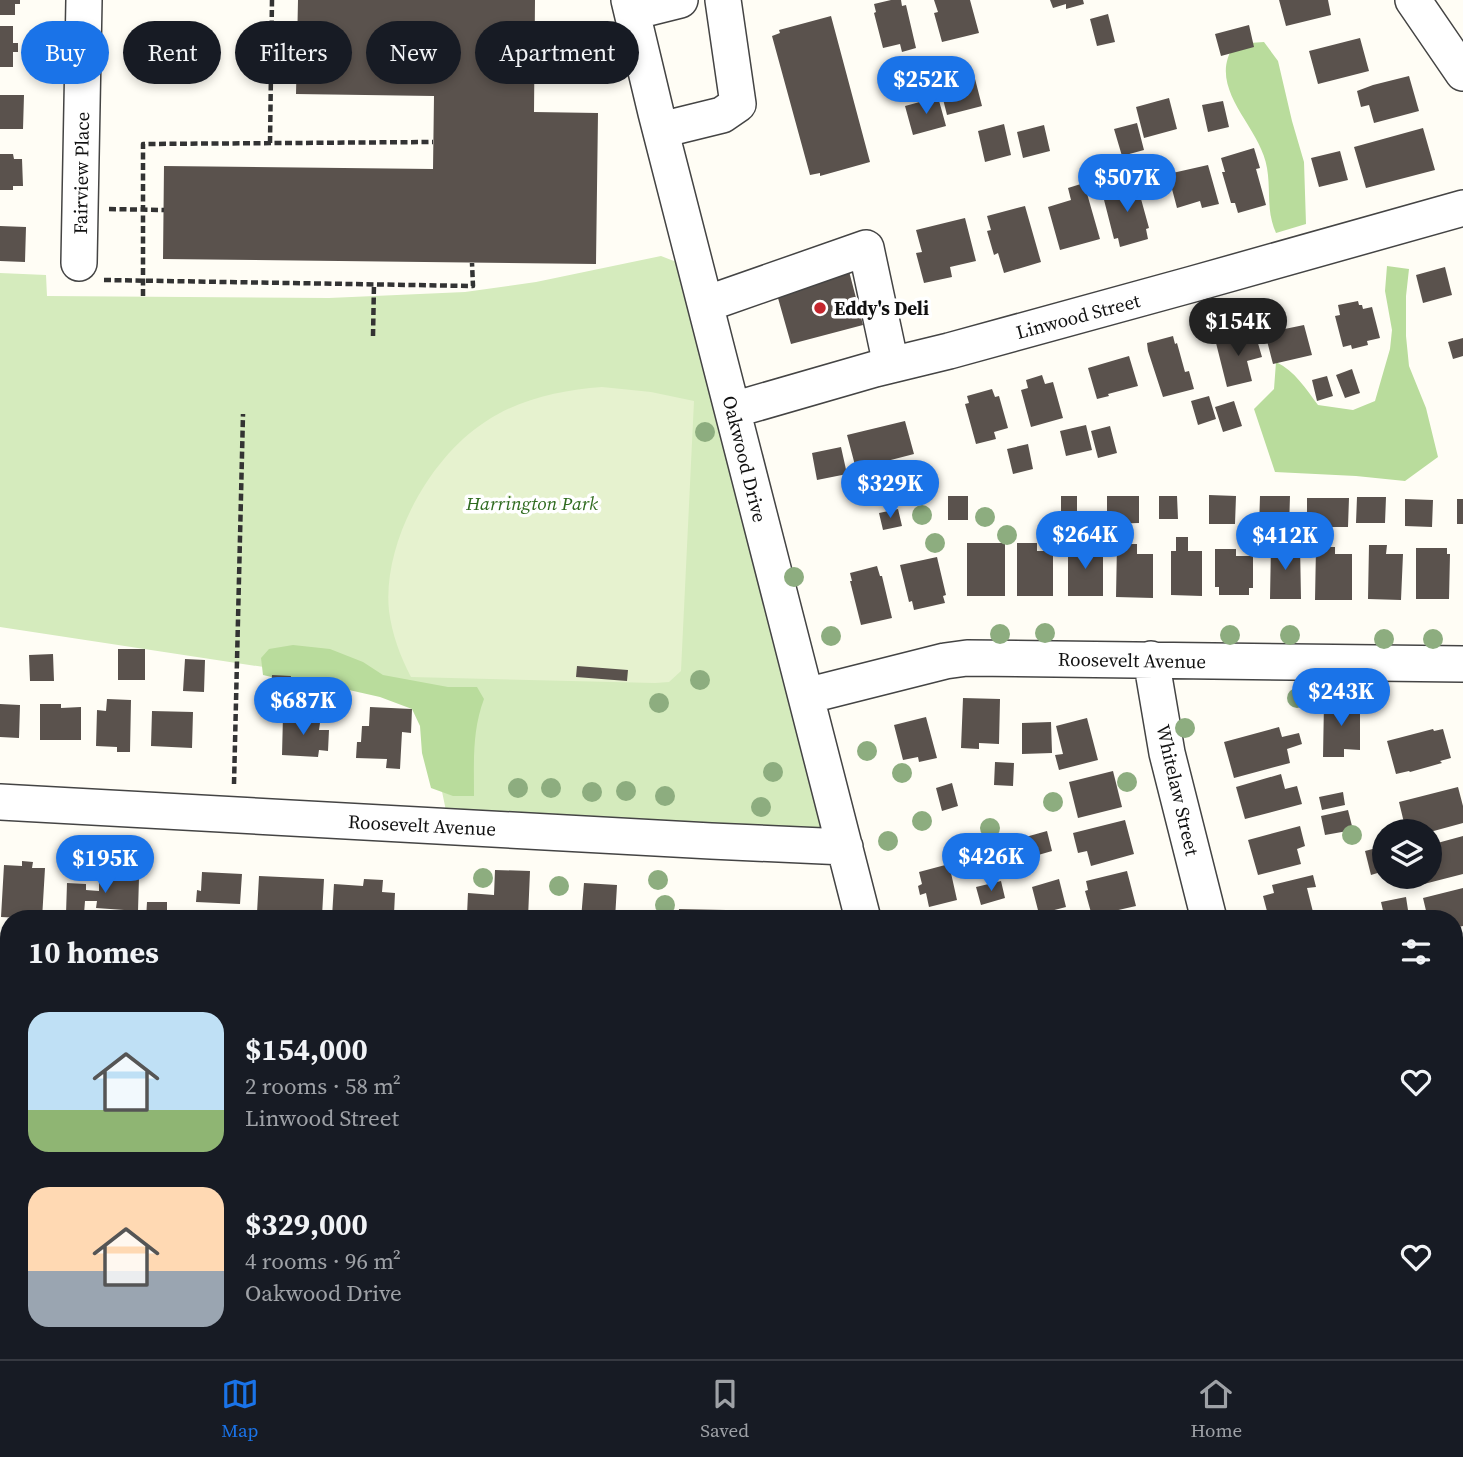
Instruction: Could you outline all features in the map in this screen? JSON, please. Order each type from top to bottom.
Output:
[{"type":"street","name":"Fairview Place","points":[[84,0],[85,272]]},
{"type":"street","points":[[631,6],[680,0]]},
{"type":"street","points":[[661,130],[722,116],[738,104],[723,0]]},
{"type":"street","points":[[1413,0],[1463,73]]},
{"type":"street","name":"Oakwood Drive","points":[[631,6],[861,910]]},
{"type":"street","name":"Linwood Street","points":[[733,411],[1463,208]]},
{"type":"street","points":[[706,304],[866,248],[891,365]]},
{"type":"street","name":"Roosevelt Avenue","points":[[806,696],[962,659],[1463,664]]},
{"type":"street","name":"Whitelaw Street","points":[[1152,659],[1167,753],[1207,910]]},
{"type":"street","name":"Roosevelt Avenue","points":[[0,802],[845,847]]},
{"type":"path","points":[[271,144],[272,0]]},
{"type":"path","points":[[143,296],[143,144],[433,142]]},
{"type":"path","points":[[105,209],[164,209]]},
{"type":"path","points":[[85,272],[143,281],[473,286],[472,263]]},
{"type":"path","points":[[373,336],[374,284]]},
{"type":"path","points":[[233,815],[243,414]]},
{"type":"green space","points":[[1264,42],[1278,61],[1304,162],[1306,224],[1276,233],[1271,217],[1263,152],[1237,107],[1226,76],[1227,60],[1235,44]]},
{"type":"green space","name":"Harrington Park","points":[[661,256],[697,270],[845,847],[449,825],[421,691],[0,627],[0,273],[46,275],[47,296],[329,298],[465,292],[536,282]]},
{"type":"green space","points":[[1387,266],[1409,269],[1406,336],[1409,366],[1426,408],[1438,457],[1405,481],[1275,472],[1254,409],[1274,389],[1276,362],[1294,375],[1318,405],[1353,410],[1375,401],[1390,349],[1392,330],[1385,291]]},
{"type":"green space","points":[[602,387],[651,392],[694,401],[681,671],[669,682],[655,683],[411,677],[392,628],[389,585],[393,558],[402,531],[428,480],[445,457],[465,438],[498,414],[541,397]]},
{"type":"green space","points":[[293,645],[330,649],[363,662],[383,675],[448,687],[477,687],[484,699],[476,735],[474,796],[453,796],[431,788],[422,753],[420,726],[412,709],[380,697],[263,675],[261,658],[269,649]]},
{"type":"building","points":[[0,0],[20,0],[20,4],[15,4],[15,15],[0,15]]},
{"type":"building","points":[[298,0],[535,0],[535,21],[475,21],[475,84],[534,84],[534,112],[598,113],[596,264],[163,259],[164,166],[433,169],[434,96],[296,94],[296,84],[352,84],[352,21],[298,21]]},
{"type":"building","points":[[901,0],[902,6],[906,5],[916,48],[902,52],[900,44],[883,48],[874,4]]},
{"type":"building","points":[[934,0],[970,0],[979,33],[942,42],[934,13],[938,12]]},
{"type":"building","points":[[1050,0],[1083,0],[1084,4],[1066,9],[1066,4],[1053,8]]},
{"type":"building","points":[[1279,0],[1328,0],[1331,15],[1286,26]]},
{"type":"building","points":[[1108,14],[1115,42],[1097,46],[1090,19]]},
{"type":"building","points":[[831,16],[870,162],[820,176],[820,173],[810,175],[772,36],[780,33],[779,30]]},
{"type":"building","points":[[1249,25],[1254,47],[1221,56],[1215,34]]},
{"type":"building","points":[[0,26],[13,26],[13,43],[18,43],[18,52],[13,52],[13,67],[0,67]]},
{"type":"building","points":[[1360,38],[1369,71],[1318,84],[1309,51]]},
{"type":"building","points":[[974,75],[982,106],[947,115],[939,83]]},
{"type":"building","points":[[1409,76],[1419,111],[1374,123],[1369,105],[1361,107],[1357,91]]},
{"type":"building","points":[[0,95],[24,95],[23,129],[0,129]]},
{"type":"building","points":[[938,97],[946,126],[913,135],[905,106]]},
{"type":"building","points":[[1169,98],[1177,129],[1144,138],[1136,107]]},
{"type":"building","points":[[1223,101],[1229,127],[1208,132],[1202,105]]},
{"type":"building","points":[[1137,123],[1144,150],[1122,156],[1114,129]]},
{"type":"building","points":[[1004,124],[1011,155],[985,162],[978,131]]},
{"type":"building","points":[[1044,125],[1050,151],[1023,158],[1017,132]]},
{"type":"building","points":[[1423,128],[1435,170],[1366,188],[1354,147]]},
{"type":"building","points":[[1254,148],[1260,168],[1256,169],[1266,205],[1238,213],[1235,203],[1231,203],[1221,158]]},
{"type":"building","points":[[1340,151],[1348,180],[1319,187],[1311,158]]},
{"type":"building","points":[[0,154],[13,154],[14,159],[22,159],[23,186],[13,186],[13,190],[0,190]]},
{"type":"building","points":[[1208,165],[1219,204],[1202,208],[1200,201],[1177,208],[1168,174]]},
{"type":"building","points":[[1134,180],[1149,228],[1146,229],[1148,239],[1120,247],[1118,238],[1114,239],[1103,196],[1113,194],[1111,186]]},
{"type":"building","points":[[1084,183],[1100,239],[1060,250],[1048,207],[1071,200],[1068,188]]},
{"type":"building","points":[[1025,206],[1041,262],[1004,273],[998,253],[994,255],[987,231],[991,230],[987,216]]},
{"type":"building","points":[[965,218],[976,261],[950,267],[952,277],[924,283],[916,253],[922,252],[916,230]]},
{"type":"building","points":[[0,226],[26,227],[25,262],[0,261]]},
{"type":"building","points":[[1445,267],[1452,295],[1423,303],[1416,275]]},
{"type":"building","name":"Eddy's Deli","points":[[849,271],[863,325],[791,344],[776,291]]},
{"type":"building","points":[[1358,301],[1363,309],[1372,307],[1380,338],[1367,341],[1368,345],[1352,349],[1351,345],[1343,347],[1335,316],[1340,315],[1338,305]]},
{"type":"building","points":[[1304,325],[1312,355],[1273,364],[1265,333]]},
{"type":"building","points":[[1255,333],[1262,357],[1247,361],[1252,381],[1227,387],[1216,343]]},
{"type":"building","points":[[1173,336],[1185,372],[1189,371],[1194,389],[1163,397],[1147,343]]},
{"type":"building","points":[[1463,338],[1463,356],[1453,359],[1448,342]]},
{"type":"building","points":[[1129,356],[1138,386],[1097,399],[1088,368]]},
{"type":"building","points":[[1352,369],[1360,393],[1345,398],[1336,375]]},
{"type":"building","points":[[1042,375],[1045,384],[1053,382],[1063,418],[1031,427],[1021,390],[1028,388],[1026,380]]},
{"type":"building","points":[[1327,376],[1333,396],[1317,401],[1312,380]]},
{"type":"building","points":[[992,389],[995,397],[999,396],[1008,428],[994,432],[996,439],[976,444],[965,404],[969,403],[967,396]]},
{"type":"building","points":[[1209,396],[1216,419],[1198,425],[1191,401]]},
{"type":"building","points":[[1234,401],[1242,426],[1223,432],[1215,407]]},
{"type":"building","points":[[905,421],[914,454],[856,469],[847,435]]},
{"type":"building","points":[[1086,425],[1092,450],[1066,456],[1060,431]]},
{"type":"building","points":[[1110,426],[1117,453],[1098,458],[1091,431]]},
{"type":"building","points":[[1028,444],[1033,469],[1013,474],[1007,449]]},
{"type":"building","points":[[841,447],[847,474],[817,480],[812,453]]},
{"type":"building","points":[[1209,495],[1236,496],[1235,524],[1209,524]]},
{"type":"building","points":[[948,496],[968,496],[968,520],[948,520]]},
{"type":"building","points":[[1061,496],[1077,496],[1077,519],[1061,519]]},
{"type":"building","points":[[1107,496],[1139,496],[1139,523],[1107,524]]},
{"type":"building","points":[[1159,496],[1177,496],[1178,519],[1159,519]]},
{"type":"building","points":[[1260,496],[1290,496],[1289,528],[1259,527]]},
{"type":"building","points":[[1357,497],[1386,497],[1385,523],[1356,523]]},
{"type":"building","points":[[1307,498],[1349,498],[1348,527],[1307,527]]},
{"type":"building","points":[[1405,499],[1433,500],[1432,527],[1405,526]]},
{"type":"building","points":[[1457,499],[1463,499],[1463,524],[1457,524]]},
{"type":"building","points":[[898,509],[902,526],[883,530],[879,513]]},
{"type":"building","points":[[1176,537],[1188,537],[1188,551],[1202,551],[1202,596],[1171,595],[1171,551],[1176,551]]},
{"type":"building","points":[[1070,542],[1087,542],[1087,551],[1103,551],[1103,596],[1068,596]]},
{"type":"building","points":[[967,543],[1005,543],[1005,596],[967,596]]},
{"type":"building","points":[[1017,543],[1037,543],[1037,551],[1053,551],[1053,596],[1017,596]]},
{"type":"building","points":[[1117,544],[1137,544],[1137,554],[1153,554],[1153,598],[1116,597]]},
{"type":"building","points":[[1271,544],[1300,545],[1301,599],[1270,599]]},
{"type":"building","points":[[1369,545],[1387,545],[1386,554],[1403,554],[1401,600],[1368,599]]},
{"type":"building","points":[[1316,547],[1335,547],[1335,554],[1352,554],[1352,600],[1315,600]]},
{"type":"building","points":[[1416,548],[1447,548],[1447,554],[1450,554],[1449,599],[1416,599]]},
{"type":"building","points":[[1215,549],[1236,549],[1236,556],[1253,556],[1253,588],[1249,588],[1249,595],[1219,595],[1219,587],[1215,587]]},
{"type":"building","points":[[937,557],[946,595],[943,596],[945,603],[914,610],[912,601],[909,602],[900,565]]},
{"type":"building","points":[[877,566],[892,618],[861,625],[850,573]]},
{"type":"building","points":[[118,649],[145,649],[145,680],[118,680]]},
{"type":"building","points":[[53,654],[54,681],[30,681],[29,655]]},
{"type":"building","points":[[185,659],[205,660],[204,692],[183,691]]},
{"type":"building","points":[[577,666],[628,670],[627,681],[576,677]]},
{"type":"building","points":[[272,675],[291,676],[290,698],[271,698]]},
{"type":"building","points":[[963,698],[1000,699],[999,744],[979,743],[979,749],[961,748]]},
{"type":"building","points":[[107,699],[131,700],[130,752],[117,752],[117,747],[96,746],[97,710],[106,711]]},
{"type":"building","points":[[1324,702],[1360,703],[1360,750],[1344,749],[1344,757],[1323,757]]},
{"type":"building","points":[[0,704],[20,705],[19,738],[0,737]]},
{"type":"building","points":[[40,704],[61,704],[61,708],[81,707],[81,740],[40,740]]},
{"type":"building","points":[[370,707],[412,709],[411,733],[402,732],[400,769],[386,768],[387,759],[356,758],[362,726],[369,726]]},
{"type":"building","points":[[152,711],[193,712],[192,748],[151,746]]},
{"type":"building","points":[[283,715],[305,716],[304,723],[320,723],[319,730],[329,730],[328,751],[319,750],[318,757],[282,755]]},
{"type":"building","points":[[926,717],[937,758],[919,762],[918,757],[903,760],[894,725]]},
{"type":"building","points":[[1087,718],[1098,760],[1059,770],[1055,755],[1063,754],[1056,726]]},
{"type":"building","points":[[1051,722],[1052,753],[1022,754],[1022,723]]},
{"type":"building","points":[[1279,727],[1282,737],[1299,733],[1302,744],[1287,749],[1290,763],[1234,778],[1224,742]]},
{"type":"building","points":[[1443,729],[1451,758],[1440,761],[1442,763],[1396,774],[1387,741]]},
{"type":"building","points":[[995,762],[1014,763],[1013,786],[994,785]]},
{"type":"building","points":[[1113,771],[1122,807],[1078,818],[1069,782]]},
{"type":"building","points":[[1281,774],[1285,789],[1297,786],[1302,804],[1245,819],[1236,787]]},
{"type":"building","points":[[952,783],[958,806],[942,811],[936,788]]},
{"type":"building","points":[[1458,787],[1463,806],[1463,823],[1442,829],[1442,819],[1403,819],[1399,802]]},
{"type":"building","points":[[1343,792],[1345,805],[1322,810],[1319,797]]},
{"type":"building","points":[[1348,810],[1353,830],[1325,835],[1321,816]]},
{"type":"building","points":[[1125,820],[1134,854],[1091,866],[1087,851],[1078,853],[1073,833]]},
{"type":"building","points":[[1300,826],[1305,846],[1297,849],[1301,864],[1258,875],[1248,840]]},
{"type":"building","points":[[1047,831],[1052,851],[1028,858],[1022,838]]},
{"type":"building","points":[[1463,836],[1463,874],[1442,879],[1442,842]]},
{"type":"building","points":[[1372,849],[1371,875],[1365,851]]},
{"type":"building","points":[[22,861],[33,862],[32,868],[45,868],[43,910],[1,910],[4,865],[22,866]]},
{"type":"building","points":[[949,864],[957,900],[929,907],[926,893],[920,895],[918,886],[922,884],[919,872]]},
{"type":"building","points":[[495,870],[530,871],[528,910],[467,910],[468,893],[494,895]]},
{"type":"building","points":[[1127,871],[1136,906],[1118,910],[1090,910],[1085,891],[1088,890],[1086,881]]},
{"type":"building","points":[[202,872],[242,874],[240,904],[196,902],[197,890],[201,891]]},
{"type":"building","points":[[1313,875],[1316,887],[1307,888],[1312,910],[1267,910],[1263,896],[1274,893],[1272,885]]},
{"type":"building","points":[[259,876],[324,879],[322,910],[257,910]]},
{"type":"building","points":[[99,877],[139,878],[138,910],[96,908],[97,901],[85,901],[84,910],[66,910],[67,883],[86,884],[86,890],[99,891]]},
{"type":"building","points":[[364,879],[383,880],[382,892],[395,893],[394,910],[332,910],[334,884],[363,886]]},
{"type":"building","points":[[1059,879],[1066,907],[1038,910],[1032,887]]},
{"type":"building","points":[[1001,881],[1005,898],[981,905],[976,887]]},
{"type":"building","points":[[584,883],[617,885],[616,910],[582,910]]},
{"type":"building","points":[[1463,888],[1463,910],[1426,910],[1423,898]]},
{"type":"building","points":[[1406,897],[1408,910],[1383,910],[1381,902]]},
{"type":"building","points":[[147,902],[167,902],[167,910],[147,910]]},
{"type":"place","name":"Eddy's Deli","points":[[820,308]]}]
